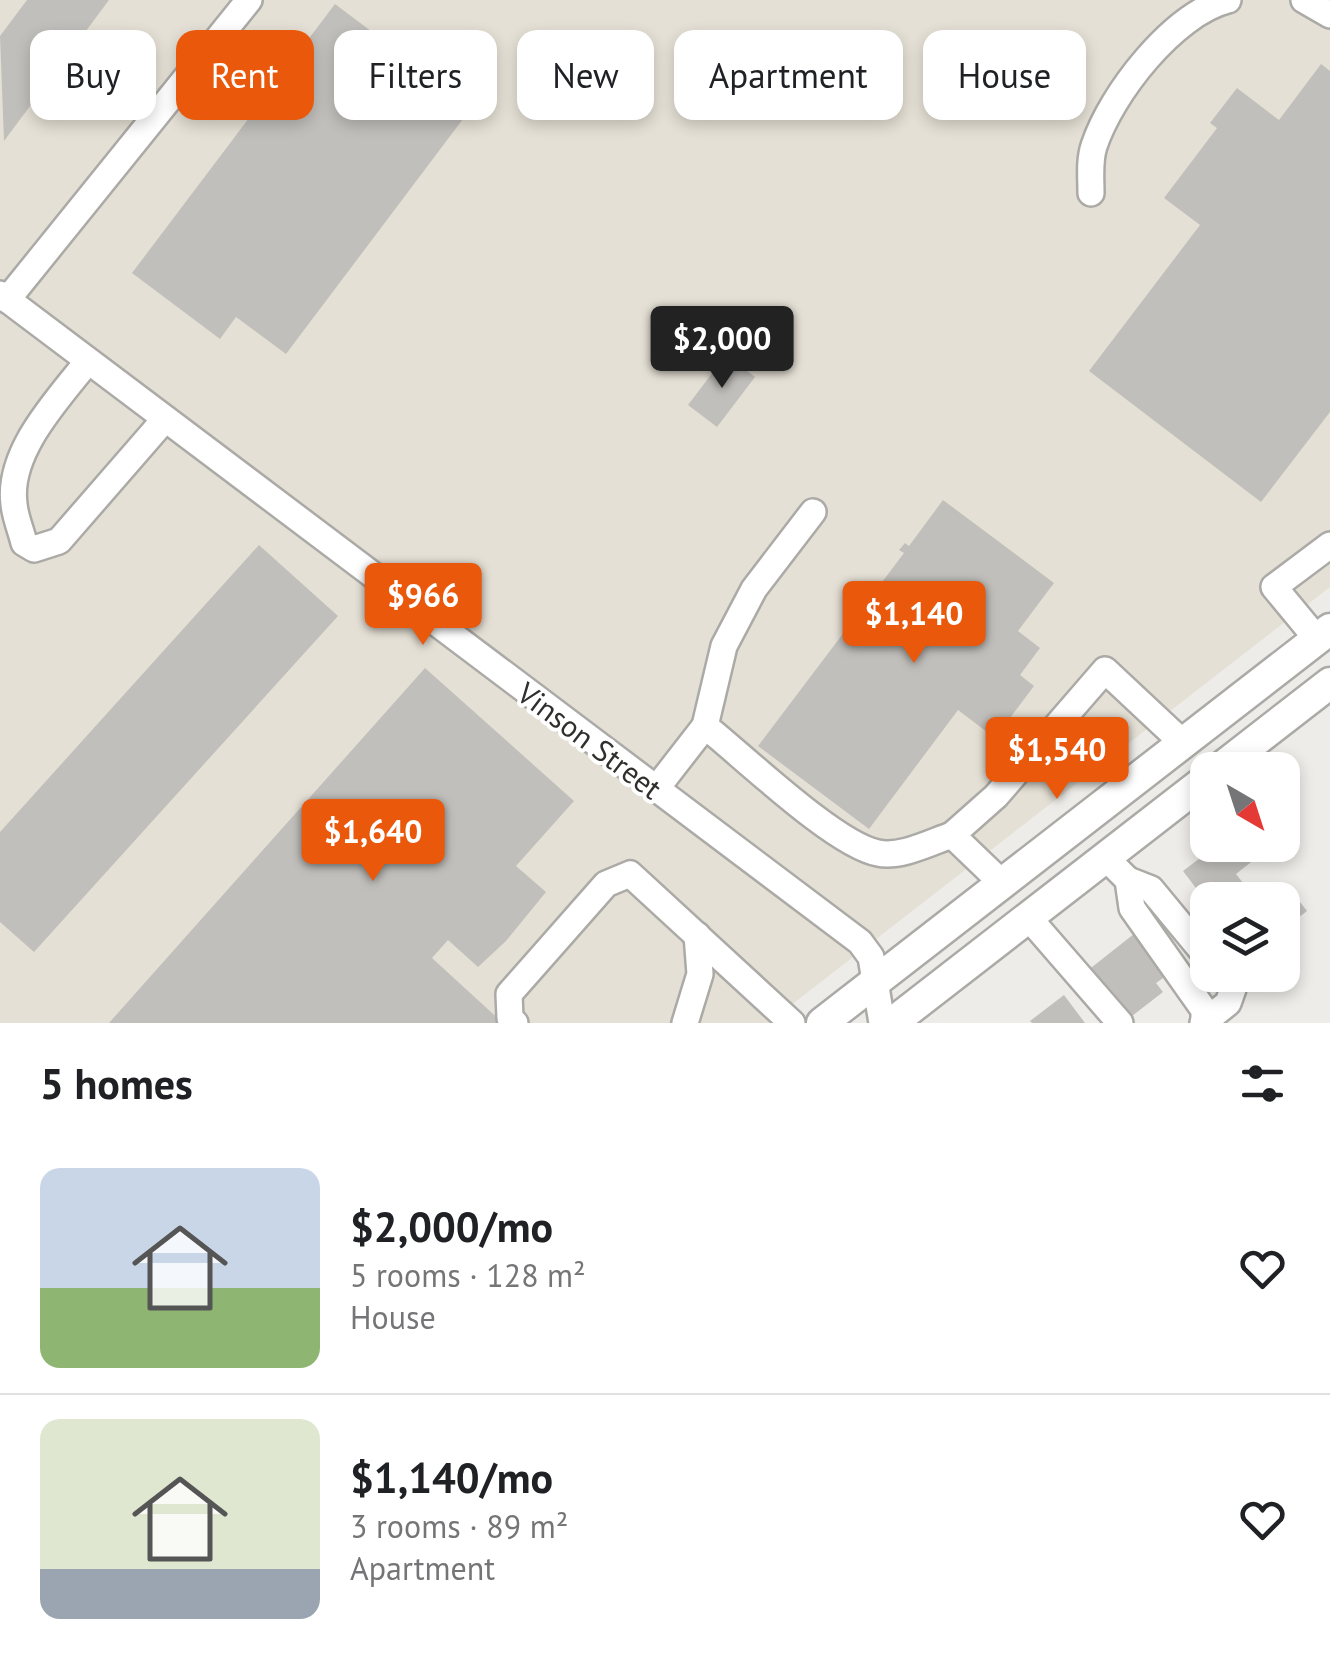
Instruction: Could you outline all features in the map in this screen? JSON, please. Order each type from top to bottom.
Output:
[{"type":"main road","points":[[822,1023],[1315,640]]},
{"type":"main road","points":[[1242,752],[1328,688]]},
{"type":"main road","points":[[892,1023],[1190,792]]},
{"type":"street","points":[[4,297],[249,0]]},
{"type":"street","points":[[1091,194],[1092,152],[1102,126],[1161,40],[1212,4],[1228,0]]},
{"type":"street","points":[[1304,0],[1330,15]]},
{"type":"street","name":"Vinson Street","points":[[4,297],[860,942],[871,956],[877,980]]},
{"type":"street","points":[[88,361],[38,428],[19,465],[13,502],[24,542],[34,549],[59,541],[165,419]]},
{"type":"street","points":[[656,789],[705,726],[724,646],[754,589],[813,512]]},
{"type":"street","points":[[1328,688],[1315,640],[1274,587],[1330,545]]},
{"type":"street","points":[[705,726],[846,839],[880,854],[911,850],[952,834],[996,796],[1105,670],[1183,742]]},
{"type":"street","points":[[952,834],[1002,884]]},
{"type":"street","points":[[1106,857],[1128,880],[1150,890],[1190,937]]},
{"type":"street","points":[[515,1023],[510,1018],[509,994],[606,884],[630,874],[792,1023]]},
{"type":"street","points":[[1128,880],[1132,908],[1204,1010],[1204,1023]]},
{"type":"street","points":[[1028,917],[1120,1023]]},
{"type":"street","points":[[685,1023],[700,974],[697,935]]},
{"type":"street","points":[[877,980],[882,1023]]},
{"type":"street","points":[[1204,1023],[1228,1003],[1232,992]]},
{"type":"shaded area","points":[[0,0],[1330,0],[1330,587],[768,1023],[0,1023]]},
{"type":"building","points":[[27,0],[109,0],[87,30],[30,30],[30,106],[4,141],[0,36]]},
{"type":"building","points":[[335,4],[370,30],[334,30],[334,120],[462,120],[286,354],[236,317],[220,339],[132,273],[247,120],[314,120],[314,32]]},
{"type":"building","points":[[1321,64],[1330,71],[1330,412],[1261,502],[1089,371],[1200,225],[1164,198],[1217,128],[1210,123],[1237,88],[1279,120]]},
{"type":"building","points":[[726,355],[755,377],[717,427],[688,405]]},
{"type":"building","points":[[943,500],[1054,583],[1018,631],[1040,648],[1020,675],[1034,686],[995,738],[958,710],[869,829],[758,746],[904,553],[899,550],[905,543],[909,546]]},
{"type":"building","points":[[259,545],[338,616],[34,952],[0,922],[0,832]]},
{"type":"building","points":[[425,668],[574,801],[516,866],[546,892],[506,941],[478,967],[448,940],[432,958],[503,1023],[109,1023]]},
{"type":"building","points":[[1195,862],[1251,862],[1236,874],[1242,882],[1191,882],[1183,871]]},
{"type":"building","points":[[1139,930],[1169,974],[1156,983],[1163,992],[1132,1016],[1122,1004],[1116,1009],[1087,971]]},
{"type":"building","points":[[1064,995],[1085,1023],[1030,1021]]}]
